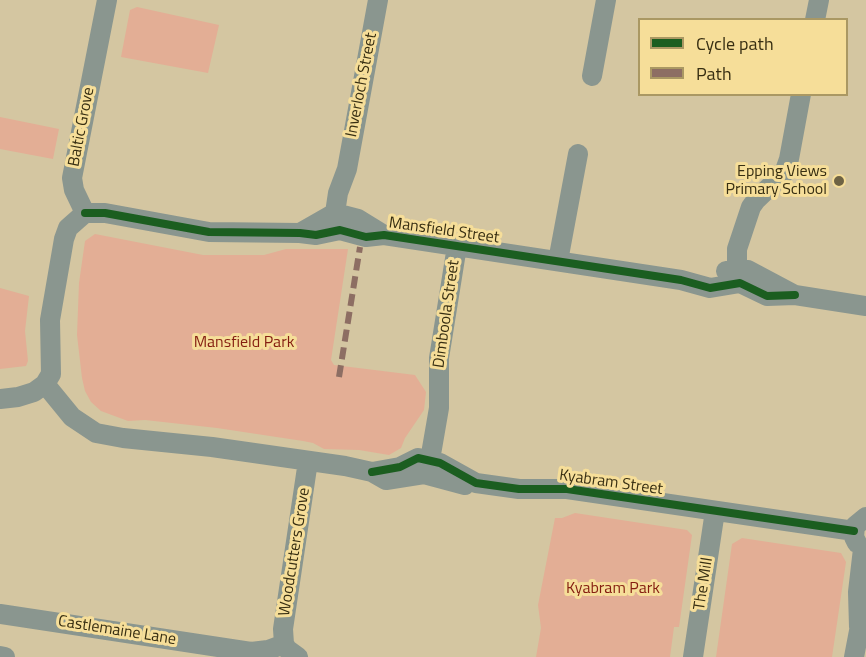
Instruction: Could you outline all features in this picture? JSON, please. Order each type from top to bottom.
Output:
[{"type":"street","name":"Baltic Grove","points":[[85,213],[74,190],[72,178],[107,0]]},
{"type":"street","name":"Inverloch Street","points":[[341,219],[349,194],[347,169],[378,0]]},
{"type":"street","points":[[592,76],[606,0]]},
{"type":"street","points":[[815,18],[819,0]]},
{"type":"street","points":[[801,96],[789,159],[784,173],[751,207],[742,274],[767,296],[795,295],[866,306]]},
{"type":"street","points":[[558,261],[578,154]]},
{"type":"street","points":[[0,399],[29,394],[45,384],[51,374],[50,320],[64,238],[68,228],[85,213],[105,213],[209,232],[300,232],[316,235],[341,219]]},
{"type":"street","name":"Mansfield Street","points":[[341,219],[358,219],[384,235],[681,280],[710,288],[742,274]]},
{"type":"street","name":"Dimboola Street","points":[[424,464],[437,418],[440,394],[439,358],[457,246]]},
{"type":"street","points":[[45,384],[72,417],[96,433],[213,447],[372,472],[424,464]]},
{"type":"street","name":"Woodcutters Grove","points":[[291,650],[283,629],[309,461]]},
{"type":"street","name":"Kyabram Street","points":[[424,464],[476,483],[519,489],[567,489],[715,511],[862,537]]},
{"type":"street","name":"The Mill","points":[[693,657],[715,511]]},
{"type":"street","points":[[859,627],[858,592],[862,537]]},
{"type":"street","points":[[854,657],[866,600]]},
{"type":"street","name":"Castlemaine Lane","points":[[0,614],[251,652],[291,650]]},
{"type":"street","points":[[0,656],[5,657]]},
{"type":"green space","points":[[137,7],[219,25],[208,73],[121,57],[130,10]]},
{"type":"green space","points":[[0,117],[59,129],[53,159],[0,149]]},
{"type":"green space","name":"Mansfield Park","points":[[95,234],[203,255],[264,255],[286,249],[348,249],[331,360],[334,365],[415,375],[426,392],[424,410],[401,448],[389,455],[359,450],[324,449],[303,441],[217,428],[145,420],[128,421],[101,411],[91,402],[85,391],[77,335],[79,283],[85,241]]},
{"type":"green space","points":[[0,288],[29,296],[25,331],[28,361],[26,366],[0,369]]},
{"type":"green space","name":"Kyabram Park","points":[[575,513],[687,530],[692,535],[679,627],[674,627],[670,657],[536,657],[541,628],[538,605],[555,518]]},
{"type":"green space","points":[[742,538],[841,553],[846,562],[832,657],[716,657],[732,544]]},
{"type":"marked path","points":[[339,377],[360,247]]},
{"type":"cycle path","points":[[85,213],[105,213],[209,232],[316,235],[340,230],[366,237],[384,235],[681,280],[710,288],[740,283],[767,296],[795,295]]},
{"type":"cycle path","points":[[372,472],[400,467],[418,458],[440,463],[476,483],[519,489],[567,489],[854,531]]},
{"type":"place","name":"Epping Views Primary School","points":[[839,181]]}]
